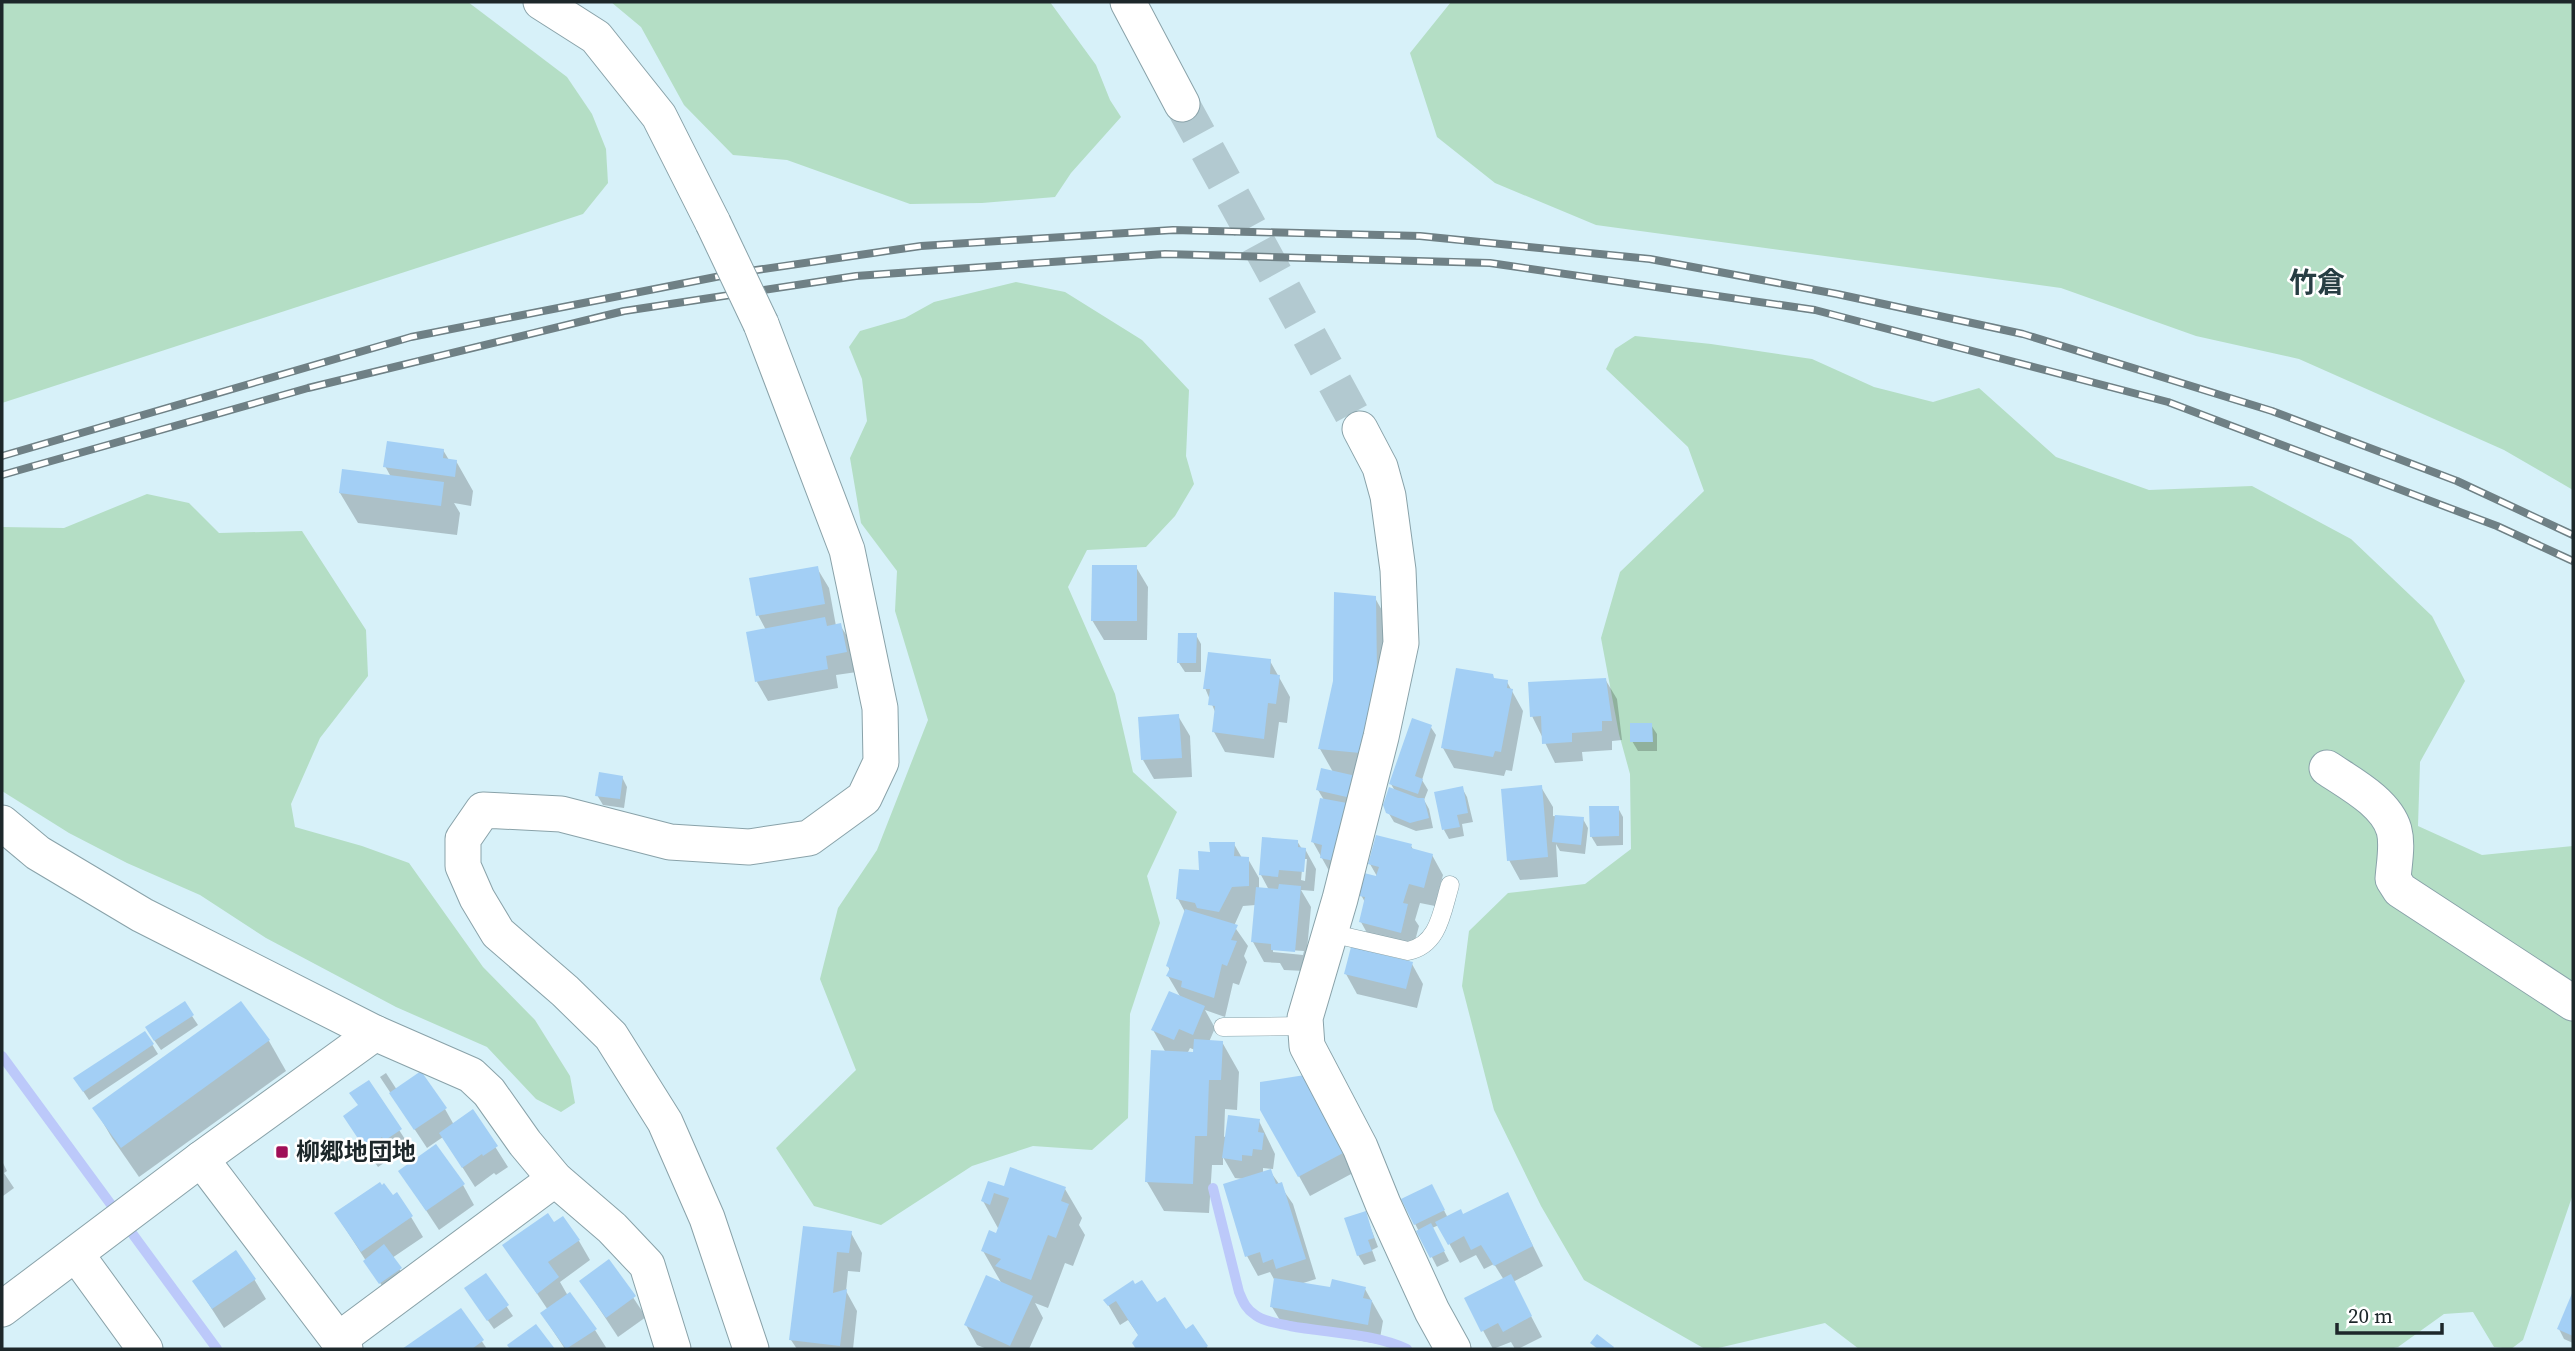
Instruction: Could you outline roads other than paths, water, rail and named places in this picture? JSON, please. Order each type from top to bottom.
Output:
[{"type":"street","points":[[541,2],[596,37],[659,116],[713,223],[761,324],[848,550],[880,708],[881,762],[864,798],[810,838],[748,847],[670,842],[561,814],[483,810],[463,839],[463,866],[477,898],[498,933],[565,991],[611,1036],[665,1122],[707,1218],[751,1349]]},
{"type":"street","points":[[1128,2],[1182,104]]},
{"type":"street","points":[[1360,429],[1380,467],[1388,496],[1398,570],[1401,643],[1381,737],[1310,994],[1305,1018],[1307,1046],[1360,1147],[1388,1216],[1432,1311],[1453,1349]]},
{"type":"street","points":[[2327,768],[2383,811],[2394,830],[2393,879],[2400,890],[2573,1003]]},
{"type":"street","points":[[2,823],[38,853],[142,915],[375,1033],[471,1075],[489,1092],[555,1180],[612,1228],[647,1265],[673,1349]]},
{"type":"street","points":[[2,1309],[201,1159],[375,1033]]},
{"type":"street","points":[[201,1159],[342,1344],[555,1180]]},
{"type":"street","points":[[76,1254],[145,1349]]},
{"type":"lane","points":[[1329,933],[1408,951],[1418,949],[1427,943],[1437,929],[1450,885]]},
{"type":"lane","points":[[1223,1027],[1306,1026]]},
{"type":"waterway","points":[[2,1056],[217,1349]]},
{"type":"waterway","points":[[1213,1188],[1239,1292],[1251,1312],[1271,1322],[1365,1337],[1407,1349]]},
{"type":"tunnel","points":[[1182,104],[1360,429]]},
{"type":"railway","points":[[2,456],[411,337],[736,273],[921,246],[1173,230],[1420,236],[1650,259],[1837,294],[2023,334],[2272,411],[2457,481],[2573,535]]},
{"type":"railway","points":[[2,475],[308,388],[624,311],[856,276],[1165,254],[1490,263],[1815,310],[2168,402],[2497,526],[2573,561]]},
{"type":"place","name":"柳郷地団地","points":[[282,1152]]},
{"type":"district","name":"竹倉","points":[[2317,282]]}]
